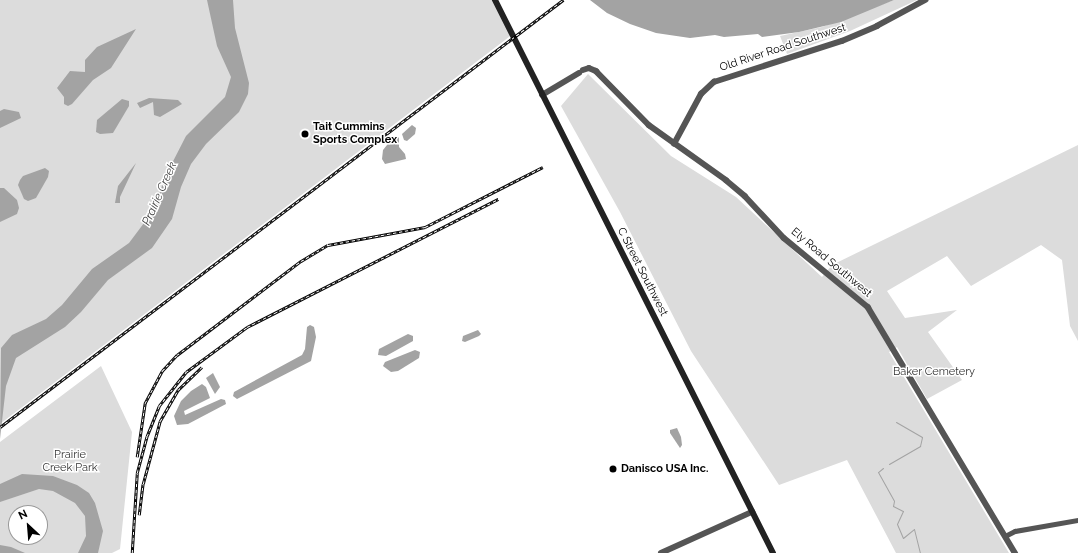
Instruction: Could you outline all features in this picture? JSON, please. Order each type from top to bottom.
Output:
[{"type":"main road","name":"C Street Southwest","points":[[495,0],[773,553]]},
{"type":"street","name":"Old River Road Southwest","points":[[674,144],[701,94],[714,82],[842,41],[925,0]]},
{"type":"street","name":"Ely Road Southwest","points":[[542,95],[581,71],[589,68],[596,71],[649,125],[726,180],[745,196],[784,238],[868,307],[1015,553]]},
{"type":"street","points":[[661,553],[752,512]]},
{"type":"street","points":[[1005,536],[1015,530],[1078,520]]},
{"type":"green space","points":[[0,0],[495,0],[513,34],[0,424]]},
{"type":"green space","points":[[894,0],[917,0],[850,31],[787,54],[780,36],[822,27]]},
{"type":"green space","name":"Baker Cemetery","points":[[588,74],[671,156],[736,197],[822,277],[832,265],[1078,145],[1078,341],[1070,326],[1062,260],[1041,245],[971,286],[947,256],[887,291],[905,318],[957,310],[928,332],[962,380],[927,399],[897,347],[889,352],[1009,553],[896,553],[847,460],[779,485],[691,351],[620,212],[561,106]]},
{"type":"green space","name":"Prairie Creek Park","points":[[101,366],[132,432],[120,549],[112,553],[0,553],[0,442]]},
{"type":"water","name":"Prairie Creek","points":[[207,0],[233,0],[235,28],[249,83],[248,94],[239,112],[206,144],[191,164],[181,187],[172,219],[152,248],[108,280],[81,312],[65,327],[16,358],[6,386],[0,439],[1,348],[12,335],[46,319],[62,305],[92,269],[129,243],[153,211],[166,175],[186,136],[225,97],[231,77],[217,46]]},
{"type":"water","points":[[590,0],[894,0],[841,22],[799,32],[762,37],[758,34],[724,37],[715,35],[690,38],[656,33],[630,24],[607,13]]},
{"type":"water","points":[[136,29],[111,68],[93,80],[72,104],[68,106],[64,104],[64,97],[57,88],[70,71],[85,72],[85,60],[97,47]]},
{"type":"water","points":[[149,98],[178,100],[182,104],[160,117],[154,115],[153,102],[140,108],[137,103]]},
{"type":"water","points":[[122,99],[129,101],[129,106],[113,133],[100,134],[96,132],[97,120]]},
{"type":"water","points":[[4,109],[19,112],[21,118],[0,128],[0,111]]},
{"type":"water","points":[[412,125],[416,128],[415,134],[407,141],[404,140],[402,134]]},
{"type":"water","points":[[399,137],[399,147],[405,154],[406,159],[385,164],[382,159],[383,150],[391,140]]},
{"type":"water","points":[[136,163],[120,197],[120,203],[115,203],[118,186]]},
{"type":"water","points":[[45,168],[49,171],[48,177],[36,198],[28,201],[24,199],[18,185],[20,180],[23,176]]},
{"type":"water","points":[[0,188],[4,188],[17,200],[19,208],[17,214],[0,222]]},
{"type":"water","points":[[310,325],[314,327],[316,337],[311,361],[237,399],[233,396],[234,392],[302,355],[305,349],[307,327]]},
{"type":"water","points":[[478,330],[481,334],[479,336],[465,342],[462,341],[463,336]]},
{"type":"water","points":[[408,334],[413,336],[413,341],[386,356],[378,355],[379,349]]},
{"type":"water","points":[[415,350],[420,352],[419,358],[398,371],[391,372],[383,366],[385,362]]},
{"type":"water","points":[[213,373],[220,387],[215,394],[206,378]]},
{"type":"water","points":[[202,384],[206,387],[210,398],[184,411],[185,415],[221,399],[225,400],[226,404],[188,424],[177,425],[174,416],[181,401],[191,391]]},
{"type":"water","points":[[677,428],[681,437],[682,445],[680,448],[670,433],[670,430]]},
{"type":"water","points":[[22,474],[53,476],[77,485],[89,493],[95,503],[103,531],[98,553],[78,553],[86,536],[85,516],[75,503],[53,491],[39,489],[0,502],[0,484]]},
{"type":"water","points":[[0,545],[11,547],[25,553],[0,553]]},
{"type":"waterway","points":[[889,464],[920,446],[922,437],[896,422]]},
{"type":"waterway","points":[[883,468],[878,472],[894,501],[893,506],[903,511],[897,524],[903,538],[914,529],[920,553]]},
{"type":"railway","points":[[0,427],[563,0]]},
{"type":"railway","points":[[137,457],[145,403],[162,371],[177,355],[301,261],[328,245],[425,227],[543,167]]},
{"type":"railway","points":[[132,553],[137,473],[147,436],[159,406],[186,372],[247,327],[498,199]]},
{"type":"railway","points":[[139,515],[143,484],[160,421],[178,390],[202,367]]},
{"type":"place","name":"Tait Cummins Sports Complex","points":[[305,134]]},
{"type":"place","name":"Danisco USA Inc.","points":[[613,469]]}]
